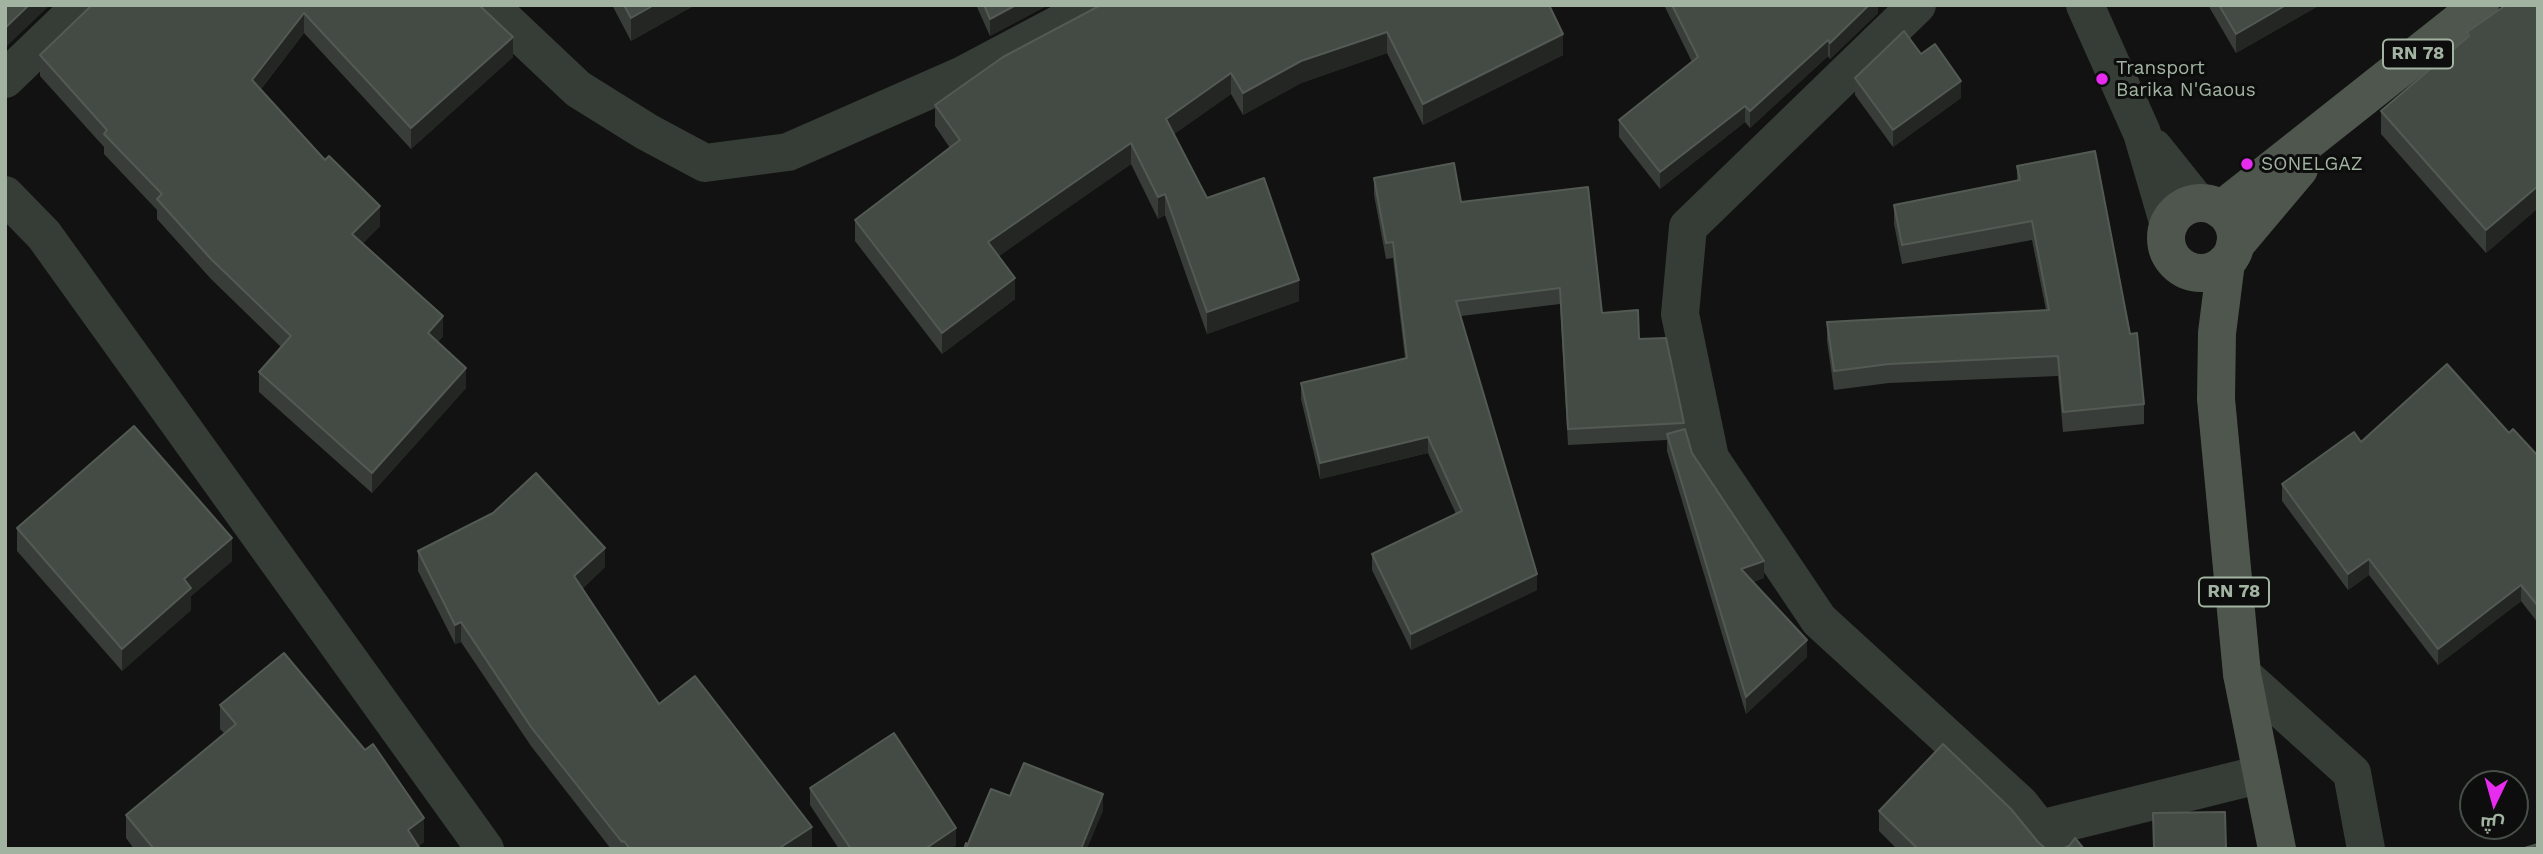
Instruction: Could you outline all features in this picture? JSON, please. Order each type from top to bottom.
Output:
[{"type":"main road","name":"RN 78","points":[[2196,213],[2355,103],[2480,5]]},
{"type":"main road","name":"RN 78","points":[[2277,849],[2242,674],[2216,399],[2217,333],[2231,254],[2355,103]]},
{"type":"main road","points":[[2178,264],[2198,273],[2218,268],[2231,254],[2235,229],[2228,215],[2196,213],[2167,246],[2217,333]]},
{"type":"street","points":[[5,79],[82,5]]},
{"type":"street","points":[[489,5],[578,89],[647,132],[705,163],[788,152],[961,76],[1095,5]]},
{"type":"street","points":[[1917,5],[1688,228],[1680,314],[1710,458],[1819,620],[2020,804],[2048,839],[2262,774]]},
{"type":"street","points":[[2085,5],[2142,132],[2196,213]]},
{"type":"street","points":[[5,195],[44,235],[485,849]]},
{"type":"street","points":[[2242,674],[2351,773],[2366,849]]},
{"type":"building","points":[[5,5],[29,5],[5,28]]},
{"type":"building","points":[[92,5],[479,5],[513,37],[411,128],[304,13],[252,80],[325,160],[329,156],[380,206],[352,234],[443,316],[428,333],[466,368],[372,473],[259,372],[291,336],[211,259],[157,199],[162,194],[104,134],[107,130],[40,55]]},
{"type":"building","points":[[624,5],[654,5],[631,18]]},
{"type":"building","points":[[984,5],[1016,5],[990,19]]},
{"type":"building","points":[[1101,5],[1549,5],[1563,34],[1423,104],[1387,32],[1301,61],[1243,93],[1231,73],[1166,119],[1207,198],[1264,178],[1299,280],[1207,312],[1165,194],[1158,197],[1131,143],[988,242],[1015,278],[942,333],[855,220],[960,140],[935,105],[1003,57]]},
{"type":"building","points":[[1672,5],[1869,5],[1830,43],[1828,40],[1750,111],[1745,106],[1660,172],[1619,120],[1698,57]]},
{"type":"building","points":[[2219,5],[2286,5],[2236,34]]},
{"type":"building","points":[[2506,5],[2538,5],[2538,186],[2486,230],[2381,111],[2469,36],[2467,32]]},
{"type":"building","points":[[1904,31],[1921,54],[1935,44],[1961,81],[1893,130],[1855,78]]},
{"type":"building","points":[[2095,151],[2130,334],[2137,333],[2144,404],[2063,412],[2058,356],[1889,364],[1834,371],[1827,322],[2049,310],[2032,221],[1902,245],[1894,205],[2020,180],[2017,166]]},
{"type":"building","points":[[1454,163],[1461,202],[1588,187],[1602,313],[1638,310],[1639,339],[1666,338],[1684,423],[1568,429],[1560,288],[1456,301],[1537,574],[1411,634],[1372,554],[1462,511],[1428,437],[1320,463],[1301,383],[1407,358],[1393,242],[1386,243],[1374,178]]},
{"type":"building","points":[[2447,364],[2509,433],[2513,429],[2538,456],[2538,606],[2521,585],[2438,649],[2369,559],[2348,574],[2282,484],[2354,432],[2361,442]]},
{"type":"building","points":[[134,426],[232,538],[184,579],[191,588],[122,649],[17,528]]},
{"type":"building","points":[[1685,429],[1692,453],[1764,561],[1741,569],[1807,640],[1746,697],[1667,434]]},
{"type":"building","points":[[536,473],[605,548],[574,576],[659,704],[695,676],[812,827],[778,849],[630,849],[531,727],[461,622],[455,625],[418,551],[493,513]]},
{"type":"building","points":[[284,653],[365,750],[373,744],[424,818],[408,830],[420,849],[154,849],[126,815],[236,724],[220,705]]},
{"type":"building","points":[[894,733],[956,828],[925,849],[851,849],[810,788]]},
{"type":"building","points":[[1943,744],[2011,809],[2046,849],[1918,849],[1879,811]]},
{"type":"building","points":[[1024,763],[1103,794],[1081,849],[964,849],[991,789],[1010,796]]},
{"type":"building","points":[[2225,812],[2226,849],[2154,849],[2153,813]]},
{"type":"building","points":[[2075,838],[2084,849],[2062,849],[2069,846]]},
{"type":"building","points":[[2538,844],[2538,849],[2521,849]]},
{"type":"place","name":"Transport Barika N'Gaous","points":[[2102,79]]},
{"type":"place","name":"SONELGAZ","points":[[2247,164]]}]
